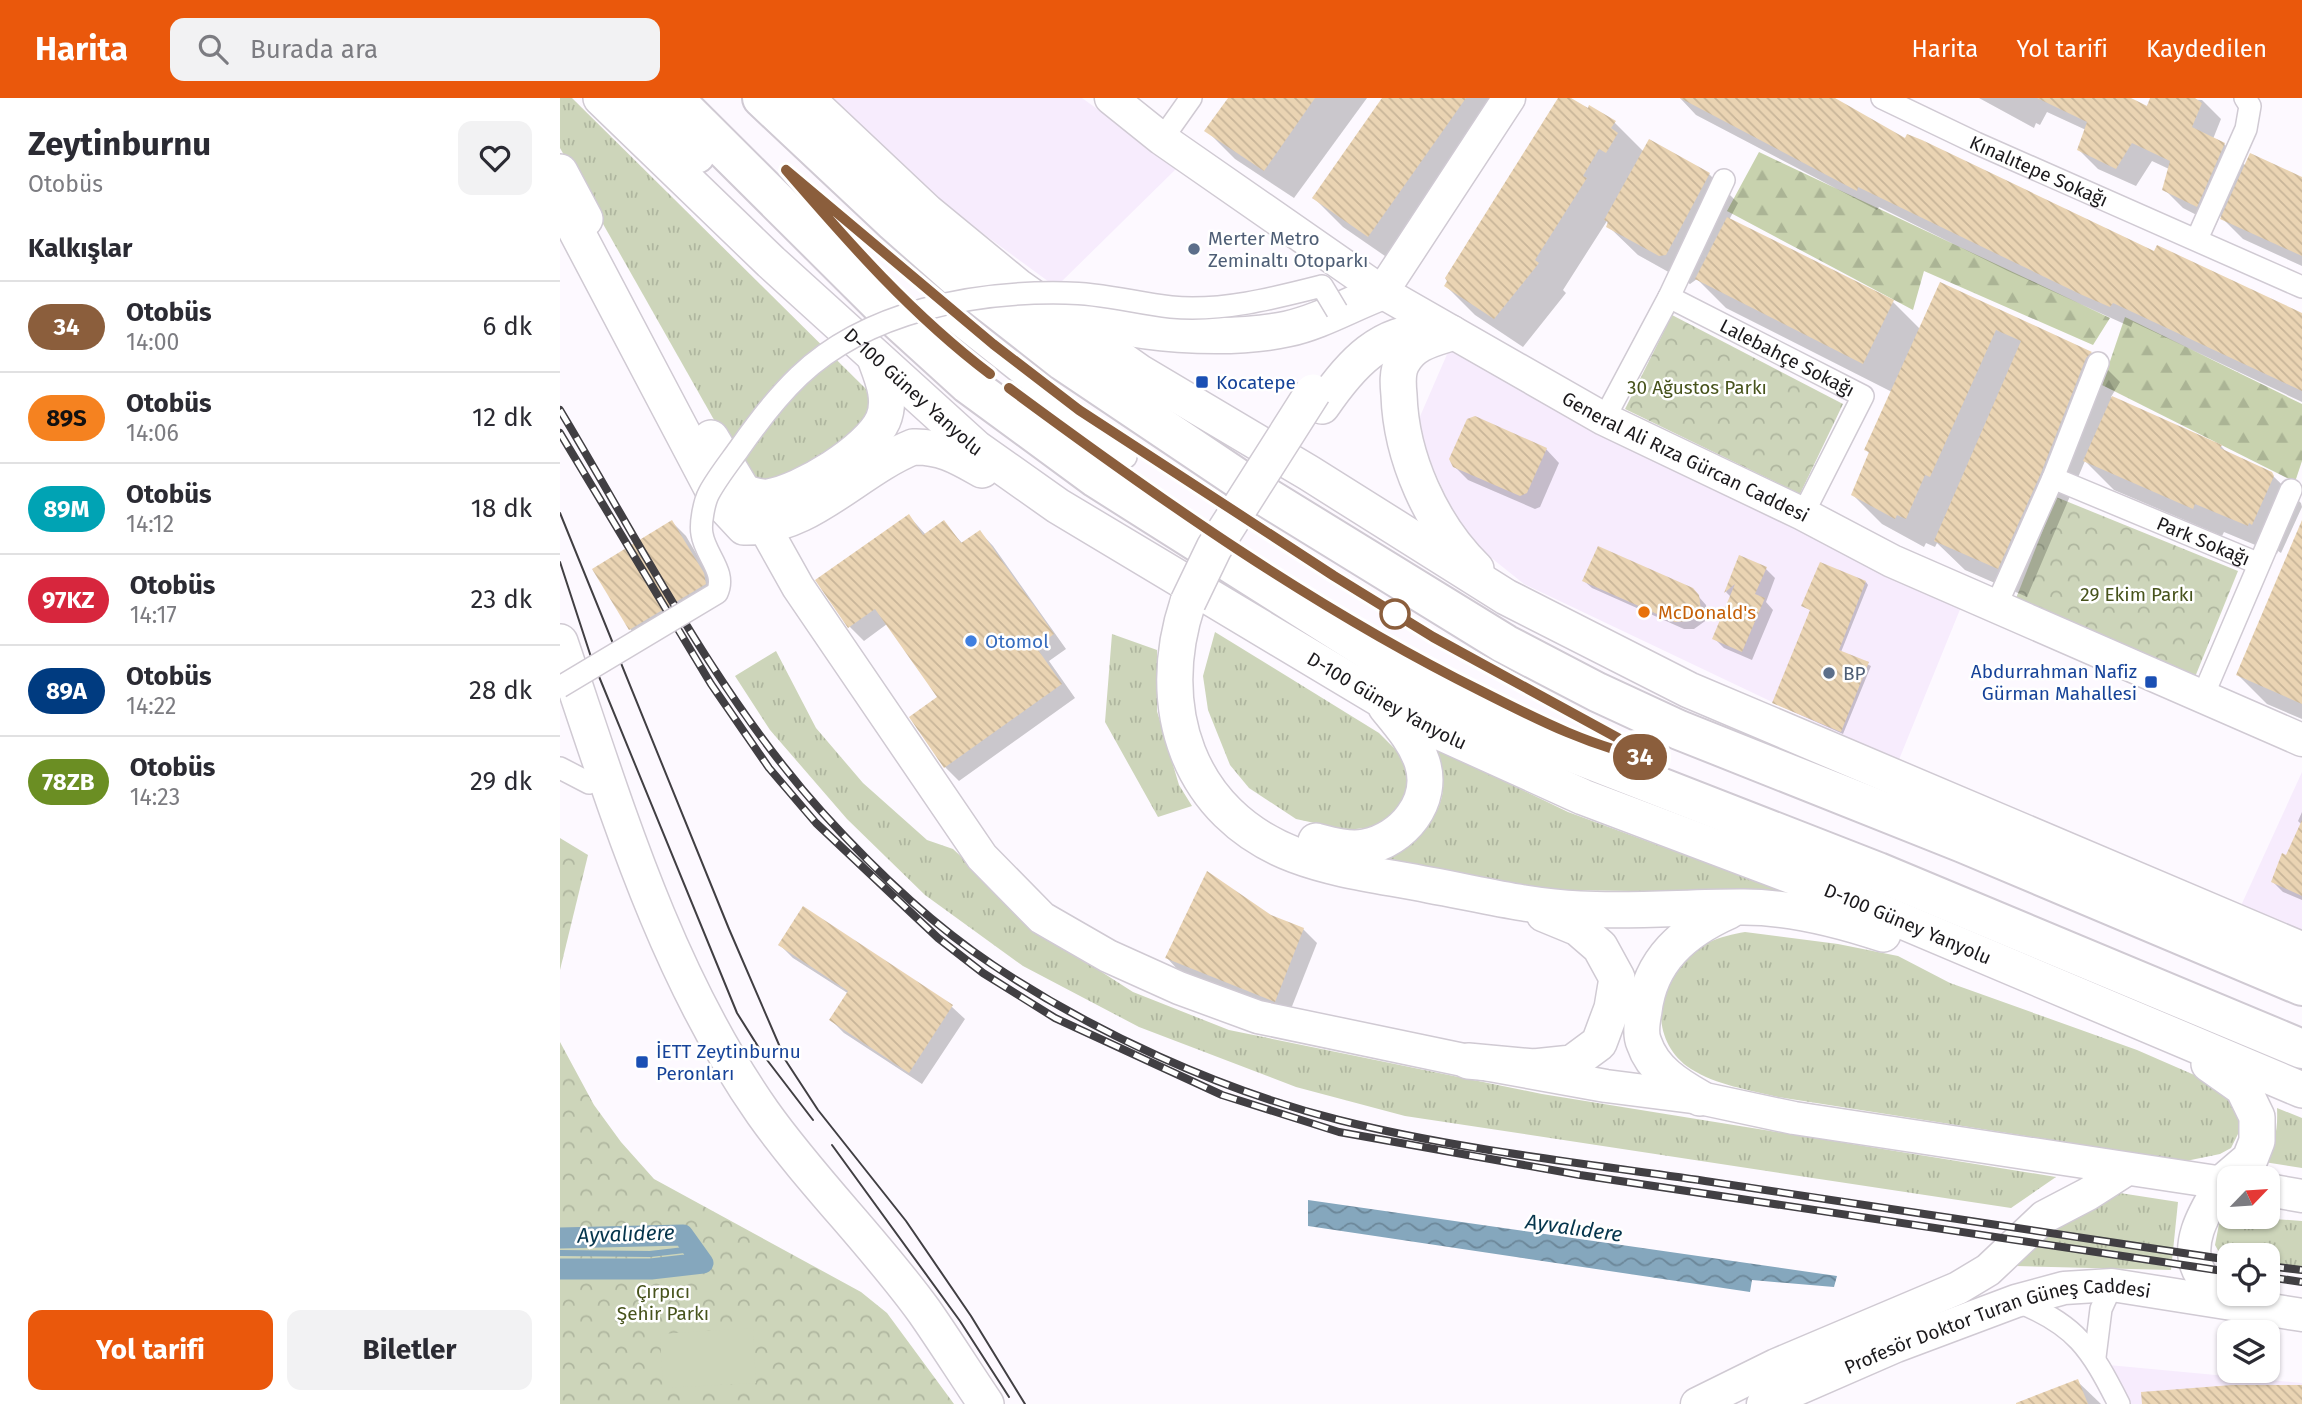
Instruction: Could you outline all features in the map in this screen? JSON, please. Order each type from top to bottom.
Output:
[{"type":"highway","points":[[632,98],[754,206],[799,242],[847,272]]},
{"type":"highway","points":[[673,98],[923,345],[1032,434],[1190,539],[1401,671],[1542,741],[1878,872],[2302,1049]]},
{"type":"highway","points":[[762,98],[961,281],[1063,361],[1258,492],[1505,644],[1597,692],[1679,730],[1976,848],[2302,986]]},
{"type":"main road","name":"D-100 Güney Yanyolu","points":[[601,98],[874,358],[976,448],[1058,506],[1380,699],[1486,754],[1583,797],[1824,888],[2302,1090]]},
{"type":"main road","points":[[806,98],[927,212],[1017,286],[1139,372],[1309,473],[1506,597],[1689,691],[2302,950]]},
{"type":"main road","name":"General Ali Rıza Gürcan Caddesi","points":[[1111,98],[1161,139],[1382,292],[1604,419],[1803,514],[1892,561],[2302,740]]},
{"type":"main road","points":[[1509,98],[1382,292],[1317,399],[1226,560],[1196,605],[1173,667],[1179,725],[1188,753],[1200,776],[1214,799],[1253,834],[1274,845],[1331,866],[1547,907],[1613,911],[1739,907],[1802,912],[1855,925],[1948,956],[1992,959]]},
{"type":"main road","points":[[560,172],[798,587],[982,857],[1042,918],[1108,956],[1179,988],[1258,1017],[1468,1061],[1606,1086],[1700,1098],[1794,1118],[2217,1182]]},
{"type":"main road","points":[[560,200],[717,498],[744,527],[765,528],[802,514],[913,447],[932,447],[954,454],[1005,483],[1058,506]]},
{"type":"main road","points":[[1017,286],[1106,324],[1152,331],[1237,333],[1286,329],[1382,292]]},
{"type":"main road","points":[[1317,399],[1377,345],[1415,331],[1451,333]]},
{"type":"main road","points":[[1451,333],[1424,341],[1410,352],[1400,365],[1399,406],[1405,435],[1410,458],[1433,511],[1465,558],[1506,597]]},
{"type":"main road","points":[[742,492],[765,498],[787,493],[850,455],[873,435],[883,419],[886,393],[874,358]]},
{"type":"main road","points":[[1196,605],[1191,697],[1214,762],[1231,786],[1247,802],[1290,832],[1343,847],[1365,847],[1402,829],[1414,815],[1421,803],[1425,784],[1423,763],[1409,735],[1380,699]]},
{"type":"main road","points":[[560,642],[626,834],[680,969],[716,1036],[763,1113],[923,1310],[986,1404]]},
{"type":"main road","points":[[1468,1061],[1534,1067],[1572,1063],[1599,1043],[1612,1008],[1617,978],[1600,947],[1578,928],[1515,901]]},
{"type":"main road","points":[[1700,1098],[1670,1081],[1648,1052],[1643,1042],[1645,1000],[1665,954],[1677,942],[1711,919],[1739,907]]},
{"type":"main road","points":[[2160,1029],[2243,1088],[2258,1117],[2257,1141],[2250,1158],[2242,1166]]},
{"type":"main road","points":[[1697,1404],[1776,1365],[1958,1288],[1988,1270],[2044,1217],[2088,1194],[2127,1169]]},
{"type":"main road","points":[[2280,1193],[2302,1196]]},
{"type":"main road","points":[[2217,1195],[2205,1211],[2194,1238],[2201,1275],[2217,1287]]},
{"type":"main road","name":"Profesör Doktor Turan Güneş Caddesi","points":[[1763,1404],[1896,1346],[2016,1301],[2064,1287],[2112,1286],[2217,1302]]},
{"type":"main road","name":"Profesör Doktor Turan Güneş Caddesi","points":[[2246,1306],[2302,1315]]},
{"type":"street","points":[[1161,139],[1191,98]]},
{"type":"street","name":"Kınalıtepe Sokağı","points":[[1882,98],[1976,143],[2302,287]]},
{"type":"street","points":[[2197,239],[2246,129],[2250,106],[2245,98]]},
{"type":"street","points":[[1604,419],[1670,297],[1724,180]]},
{"type":"street","points":[[560,687],[717,593],[720,586],[718,572],[702,534],[708,495],[762,415],[800,375],[849,341],[883,325],[936,306],[1005,294],[1107,295],[1172,307],[1270,299],[1322,286],[1337,311]]},
{"type":"street","name":"Lalebahçe Sokağı","points":[[1670,297],[1863,396],[1803,514]]},
{"type":"street","points":[[936,306],[1126,457]]},
{"type":"street","points":[[1996,606],[2053,478],[2098,363]]},
{"type":"street","name":"Park Sokağı","points":[[2053,478],[2257,563],[2202,698]]},
{"type":"street","points":[[2257,563],[2291,490]]},
{"type":"street","points":[[560,768],[589,783]]},
{"type":"street","points":[[2095,1357],[2101,1309],[2112,1286]]},
{"type":"street","points":[[2016,1301],[2043,1311],[2064,1324],[2095,1357],[2119,1404]]},
{"type":"shaded area","points":[[829,98],[1082,98],[1178,167],[1056,287],[929,194]]},
{"type":"shaded area","points":[[1451,345],[1640,455],[1961,607],[1898,762],[1524,584],[1464,536],[1415,428]]},
{"type":"shaded area","points":[[2302,772],[2302,937],[2239,910]]},
{"type":"shaded area","points":[[2087,1363],[2217,1375],[2217,1383],[2302,1383],[2302,1404],[2107,1404]]},
{"type":"green space","points":[[560,98],[572,98],[866,389],[873,417],[864,433],[788,476],[758,481],[743,471],[560,148]]},
{"type":"green space","points":[[1759,152],[2110,318],[2093,345],[1924,271],[1913,310],[1727,211]]},
{"type":"green space","name":"30 Ağustos Parkı","points":[[1672,315],[1843,404],[1800,494],[1625,409]]},
{"type":"green space","points":[[2125,317],[2302,404],[2302,461],[2295,482],[2102,385]]},
{"type":"green space","name":"29 Ekim Parkı","points":[[2056,497],[2238,571],[2193,682],[2013,606]]},
{"type":"green space","points":[[1215,632],[1379,733],[1402,756],[1407,767],[1407,794],[1402,807],[1383,826],[1347,830],[1296,819],[1249,788],[1230,765],[1208,710],[1203,676]]},
{"type":"green space","points":[[1112,634],[1157,650],[1157,711],[1179,785],[1192,806],[1158,817],[1105,722]]},
{"type":"green space","points":[[776,651],[816,728],[863,783],[927,840],[953,849],[1050,939],[1133,992],[1229,1030],[1542,1094],[2056,1177],[2011,1208],[1405,1116],[1296,1087],[1139,1027],[1023,966],[925,895],[847,819],[770,730],[735,676]]},
{"type":"green space","points":[[1437,749],[1568,812],[1788,893],[1558,890],[1450,877],[1381,863],[1412,842],[1430,823],[1436,812],[1443,783]]},
{"type":"green space","points":[[560,838],[588,855],[560,970]]},
{"type":"green space","points":[[1745,932],[1838,944],[1898,956],[1950,983],[2137,1050],[2215,1084],[2232,1105],[2238,1120],[2238,1134],[2231,1148],[2220,1154],[2186,1161],[1778,1097],[1701,1075],[1679,1059],[1664,1034],[1661,1005],[1664,991],[1684,957],[1717,939]]},
{"type":"green space","name":"Çırpıcı Şehir Parkı","points":[[560,1042],[594,1105],[621,1142],[654,1179],[861,1292],[887,1313],[954,1404],[560,1404]]},
{"type":"green space","points":[[2277,1108],[2302,1118],[2302,1168],[2264,1162],[2275,1136]]},
{"type":"green space","points":[[2120,1193],[2178,1202],[2171,1270],[2016,1266],[2044,1233],[2083,1209]]},
{"type":"green space","points":[[2280,1219],[2302,1221],[2302,1274],[2280,1271],[2280,1243],[2217,1243],[2217,1249],[2215,1245],[2218,1229],[2280,1229]]},
{"type":"green space","points":[[753,1328],[756,1383],[663,1388],[660,1334]]},
{"type":"water","points":[[1308,1200],[1837,1276],[1834,1287],[1752,1280],[1750,1292],[1308,1226]]},
{"type":"building","points":[[1228,98],[1315,98],[1264,171],[1204,131]]},
{"type":"building","points":[[1382,98],[1466,98],[1368,237],[1312,198]]},
{"type":"building","points":[[1558,98],[1571,98],[1588,108],[1589,105],[1616,121],[1611,128],[1618,133],[1606,153],[1599,149],[1583,176],[1587,178],[1535,260],[1539,263],[1494,319],[1444,286],[1447,281],[1445,278]]},
{"type":"building","points":[[1680,98],[1835,98],[1905,138],[1907,134],[1922,140],[2154,251],[2157,245],[2283,304],[2302,313],[2302,391],[2113,303],[2110,307],[2082,295],[1858,187],[1857,191]]},
{"type":"building","points":[[2037,98],[2131,98],[2147,106],[2150,98],[2195,98],[2202,103],[2192,127],[2225,143],[2197,207],[2162,190],[2170,161],[2132,143],[2116,169],[2077,150],[2087,122]]},
{"type":"building","points":[[1649,139],[1710,173],[1666,255],[1659,256],[1606,227],[1608,222],[1604,220]]},
{"type":"building","points":[[2250,153],[2302,177],[2302,256],[2220,219]]},
{"type":"building","points":[[1727,217],[1894,300],[1863,364],[1695,279]]},
{"type":"building","points":[[1940,282],[2092,352],[2086,358],[2041,473],[1998,569],[1934,541],[2021,341],[1996,330],[1930,477],[1925,475],[1906,519],[1897,515],[1895,519],[1851,495],[1869,452],[1864,450]]},
{"type":"building","points":[[2112,396],[2222,445],[2220,448],[2272,472],[2274,476],[2252,525],[2249,523],[2248,526],[2195,504],[2193,509],[2083,461]]},
{"type":"building","points":[[1475,416],[1547,448],[1527,493],[1520,496],[1453,467],[1449,459],[1467,419]]},
{"type":"building","name":"Otomol","points":[[909,514],[923,535],[944,520],[961,543],[980,530],[1054,634],[1036,647],[1062,684],[944,768],[909,717],[937,697],[875,609],[848,628],[815,580]]},
{"type":"building","points":[[672,520],[704,573],[706,584],[629,630],[592,569]]},
{"type":"building","points":[[2302,520],[2302,704],[2236,675]]},
{"type":"building","points":[[1598,546],[1693,588],[1699,595],[1701,611],[1688,621],[1675,622],[1582,581]]},
{"type":"building","points":[[1739,555],[1767,567],[1755,594],[1765,598],[1742,652],[1712,639],[1735,584],[1724,593]]},
{"type":"building","points":[[1820,562],[1866,581],[1839,650],[1869,662],[1841,732],[1772,703],[1810,610],[1801,606]]},
{"type":"building","points":[[2302,820],[2302,896],[2271,882],[2282,853],[2286,855]]},
{"type":"building","points":[[1207,871],[1271,915],[1304,928],[1275,1002],[1165,958]]},
{"type":"building","points":[[803,906],[953,1005],[909,1073],[829,1020],[848,991],[778,945]]},
{"type":"building","points":[[2078,1379],[2088,1404],[2016,1404],[2016,1403]]},
{"type":"building","points":[[2232,1385],[2302,1385],[2302,1404],[2142,1404],[2141,1392]]},
{"type":"waterway","points":[[560,1238],[683,1235],[703,1263],[651,1269],[560,1269]]},
{"type":"waterway","name":"Ayvalıdere","points":[[560,1253],[650,1254],[693,1249]]},
{"type":"tram line","points":[[560,513],[729,929],[786,1061],[818,1110],[906,1221],[971,1316],[1025,1404]]},
{"type":"tram line","points":[[560,562],[591,657],[737,1013],[764,1056],[813,1120]]},
{"type":"tram line","points":[[832,1145],[960,1321],[1009,1397]]},
{"type":"railway","points":[[560,410],[714,669],[784,766],[822,812],[903,894],[947,932],[993,965],[1073,1014],[1160,1057],[1249,1093],[1339,1120],[1430,1140],[2217,1258]]},
{"type":"railway","points":[[560,433],[711,684],[769,768],[816,823],[938,938],[983,973],[1055,1018],[1222,1095],[1339,1132],[1580,1175],[2217,1270]]},
{"type":"railway","points":[[2280,1267],[2302,1270]]},
{"type":"railway","points":[[2280,1279],[2302,1282]]},
{"type":"bus line","name":"34","points":[[990,374],[930,324],[867,264],[786,170],[993,344],[1079,410],[1433,637],[1658,760],[1623,754],[1539,721],[1419,660],[1137,482],[1009,388]]},
{"type":"place","name":"Merter Metro Zeminaltı Otoparkı","points":[[1194,249]]},
{"type":"place","name":"Kocatepe","points":[[1202,382]]},
{"type":"place","name":"McDonald's","points":[[1644,612]]},
{"type":"place","name":"Otomol","points":[[971,641]]},
{"type":"place","name":"BP","points":[[1829,673]]},
{"type":"place","name":"Abdurrahman Nafiz Gürman Mahallesi","points":[[2151,682]]},
{"type":"place","name":"İETT Zeytinburnu Peronları","points":[[642,1062]]}]
